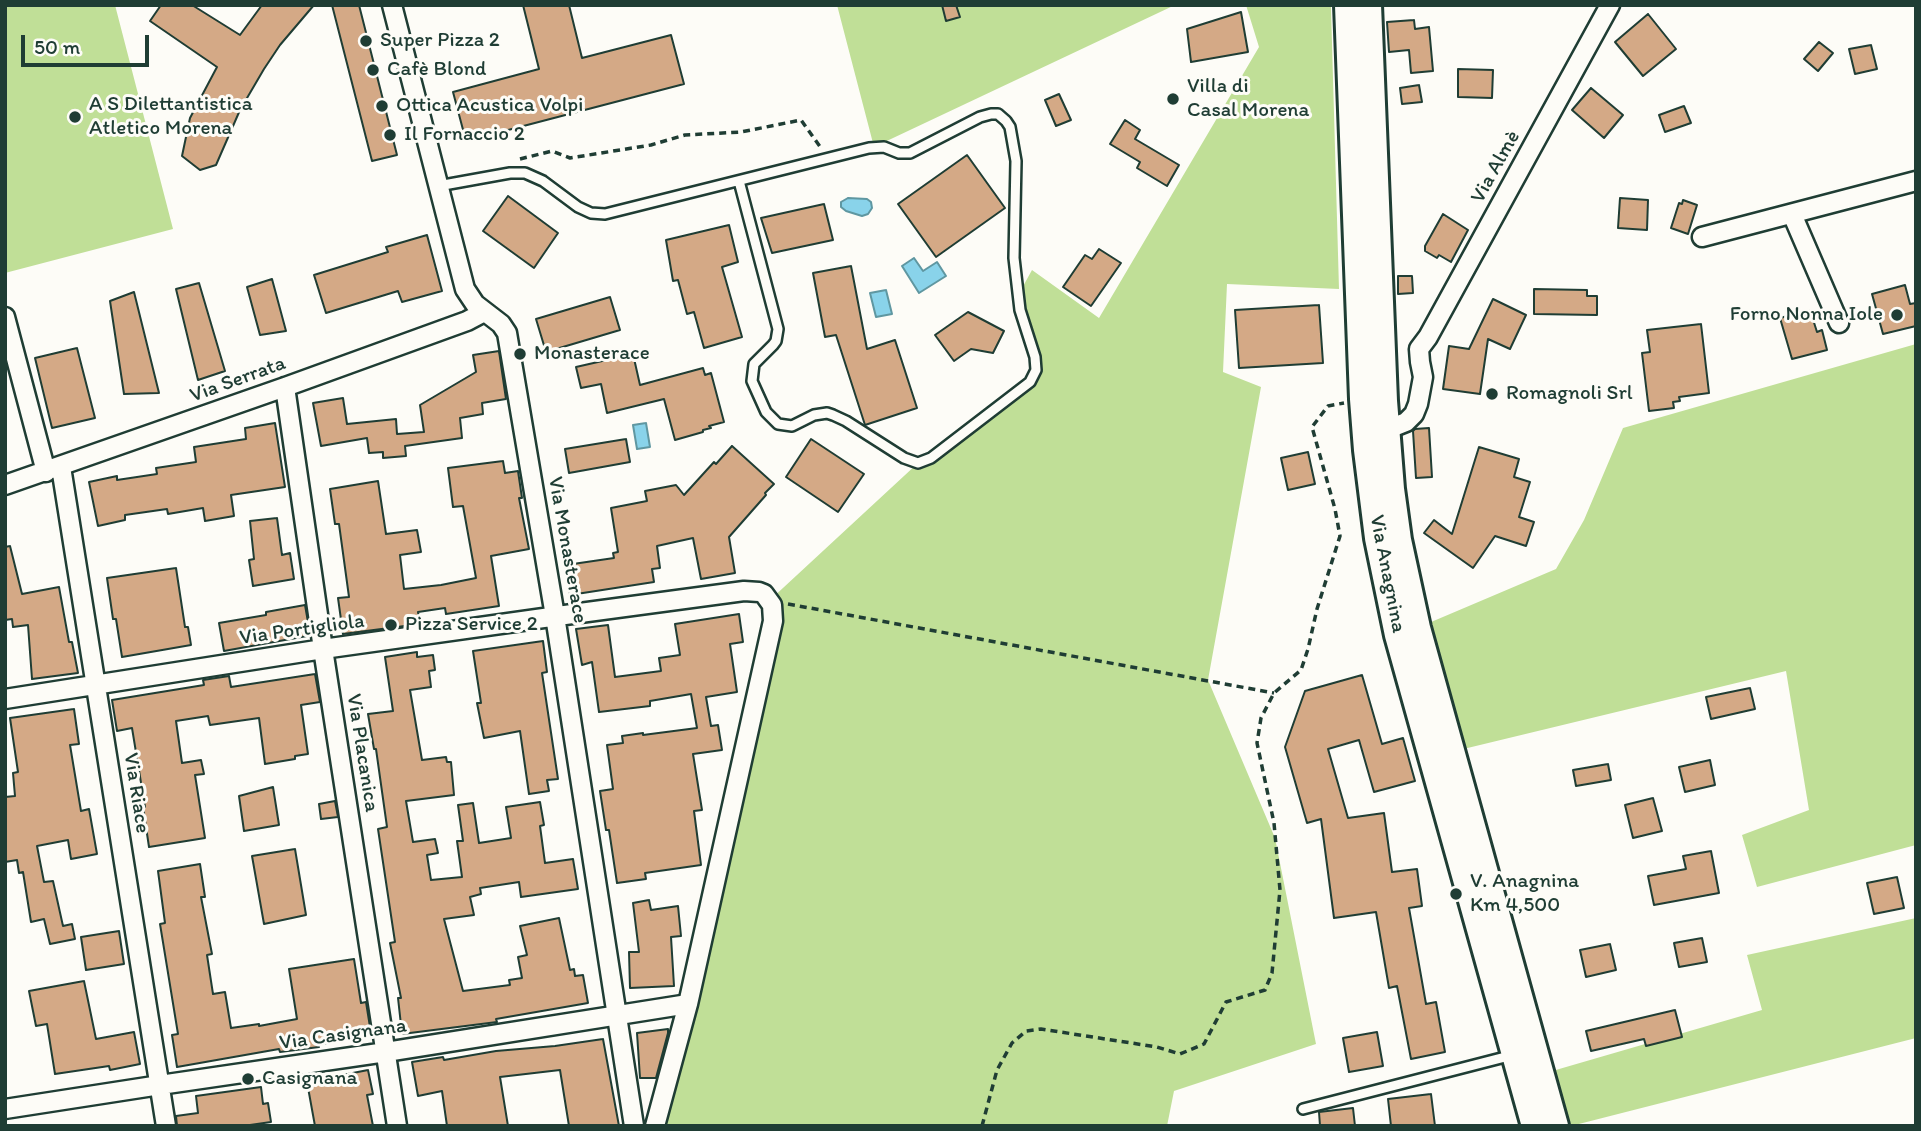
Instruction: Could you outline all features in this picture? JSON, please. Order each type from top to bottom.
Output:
[{"type":"main road","name":"Via Anagnina","points":[[1348,5],[1363,399],[1372,500],[1398,635],[1535,1126]]},
{"type":"main road","name":"Via Anagnina","points":[[1368,5],[1386,429],[1394,514],[1417,628],[1555,1126]]},
{"type":"street","name":"Via Monasterace","points":[[393,5],[465,289],[471,299],[501,324],[507,333],[555,616],[634,1126]]},
{"type":"street","name":"Via Almè","points":[[1386,429],[1411,418],[1418,404],[1423,377],[1419,349],[1610,5]]},
{"type":"street","points":[[1702,237],[1916,181]]},
{"type":"street","points":[[1792,214],[1839,323]]},
{"type":"street","name":"Via Serrata","points":[[5,485],[285,387],[467,321],[484,312]]},
{"type":"street","name":"Via Riace","points":[[5,317],[54,469],[95,684],[166,1126]]},
{"type":"street","name":"Via Placanica","points":[[285,387],[397,1126]]},
{"type":"street","name":"Via Portigliola","points":[[5,699],[323,649],[744,591],[759,592],[770,600]]},
{"type":"street","points":[[656,1126],[688,1004],[773,621],[774,609],[770,600]]},
{"type":"street","name":"Via Casignana","points":[[5,1109],[688,1004]]},
{"type":"lane","points":[[438,186],[510,173],[525,173],[543,181],[578,207],[591,213],[605,214],[829,158],[884,147],[899,153],[910,153],[980,117],[991,114],[1002,116],[1010,127],[1017,170],[1013,237],[1020,310],[1034,351],[1036,370],[1027,385],[925,461],[918,463],[904,458],[846,421],[827,413],[814,415],[797,424],[778,424],[766,412],[752,382],[752,369],[757,359],[769,351],[776,341],[778,329],[739,181]]},
{"type":"lane","points":[[1303,1109],[1515,1055]]},
{"type":"path","points":[[515,161],[552,151],[570,158],[651,145],[685,135],[741,132],[801,120],[829,158]]},
{"type":"path","points":[[982,1126],[997,1070],[1012,1044],[1026,1031],[1041,1029],[1157,1047],[1180,1054],[1204,1044],[1226,1003],[1265,990],[1272,973],[1280,890],[1274,823],[1257,743],[1261,718],[1274,693],[1301,670],[1340,536],[1312,427],[1328,406],[1363,399]]},
{"type":"path","points":[[770,600],[1274,693]]},
{"type":"green space","name":"A S Dilettantistica Atletico Morena","points":[[5,5],[115,5],[173,229],[5,273]]},
{"type":"green space","points":[[837,5],[1175,5],[874,147]]},
{"type":"green space","points":[[1246,5],[1331,5],[1339,289],[1227,284],[1223,372],[1261,387],[1208,680],[1275,838],[1316,1044],[1174,1091],[1167,1126],[656,1126],[770,600],[918,463],[1027,385],[1036,370],[1016,299],[1032,270],[1099,318],[1259,47]]},
{"type":"green space","points":[[1916,344],[1916,845],[1757,887],[1742,835],[1809,810],[1786,671],[1451,752],[1417,628],[1556,569],[1584,520],[1623,428]]},
{"type":"green space","points":[[1916,918],[1916,1038],[1571,1126],[1555,1126],[1542,1074],[1762,1010],[1747,955]]},
{"type":"water","points":[[848,198],[867,199],[872,208],[868,214],[862,216],[846,211],[841,207],[841,202]]},
{"type":"water","points":[[914,258],[923,271],[937,262],[946,276],[919,293],[902,266]]},
{"type":"water","points":[[886,290],[892,314],[876,317],[870,293]]},
{"type":"water","points":[[646,423],[650,447],[637,449],[633,425]]},
{"type":"building","points":[[161,5],[192,5],[240,35],[262,5],[314,5],[280,45],[264,69],[240,110],[216,165],[200,170],[182,156],[190,118],[217,67],[150,21]]},
{"type":"building","points":[[332,5],[359,5],[397,155],[372,161]]},
{"type":"building","points":[[523,5],[569,5],[582,58],[671,35],[684,84],[466,141],[453,92],[539,69]]},
{"type":"building","points":[[942,5],[956,5],[960,17],[946,21]]},
{"type":"building","points":[[1241,12],[1248,52],[1191,62],[1187,29]]},
{"type":"building","points":[[1648,14],[1676,49],[1643,76],[1615,42]]},
{"type":"building","points":[[1414,20],[1415,29],[1429,27],[1433,71],[1411,73],[1409,50],[1389,52],[1387,22]]},
{"type":"building","points":[[1819,42],[1833,53],[1818,71],[1804,59]]},
{"type":"building","points":[[1871,45],[1877,69],[1855,74],[1849,49]]},
{"type":"building","points":[[1458,69],[1493,70],[1492,98],[1458,97]]},
{"type":"building","points":[[1419,85],[1422,102],[1402,104],[1400,88]]},
{"type":"building","points":[[1591,88],[1623,115],[1604,138],[1572,110]]},
{"type":"building","points":[[1059,94],[1071,120],[1056,126],[1045,100]]},
{"type":"building","points":[[1684,106],[1691,123],[1665,132],[1659,115]]},
{"type":"building","points":[[1125,120],[1140,130],[1135,139],[1179,165],[1167,186],[1137,168],[1140,162],[1110,144]]},
{"type":"building","points":[[967,155],[1005,208],[936,257],[898,204]]},
{"type":"building","points":[[508,196],[558,233],[534,268],[483,231]]},
{"type":"building","points":[[1620,198],[1648,200],[1647,230],[1618,228]]},
{"type":"building","points":[[1683,200],[1697,205],[1688,234],[1671,228],[1679,203],[1682,204]]},
{"type":"building","points":[[824,204],[833,240],[772,253],[761,218]]},
{"type":"building","points":[[1443,214],[1468,230],[1451,262],[1425,251],[1425,246]]},
{"type":"building","points":[[729,225],[738,262],[722,267],[742,337],[704,348],[694,312],[687,314],[678,280],[673,281],[666,240]]},
{"type":"building","points":[[427,235],[442,291],[402,302],[398,291],[326,313],[314,275],[388,252],[386,247]]},
{"type":"building","points":[[1099,249],[1121,263],[1091,306],[1063,287],[1085,255],[1092,259]]},
{"type":"building","points":[[851,266],[867,349],[895,340],[917,408],[865,425],[836,335],[825,337],[813,273]]},
{"type":"building","points":[[1398,276],[1412,276],[1413,293],[1398,294]]},
{"type":"building","points":[[272,279],[286,331],[260,335],[247,287]]},
{"type":"building","points":[[199,283],[225,371],[198,380],[176,289]]},
{"type":"building","name":"Forno Nonna Iole","points":[[1905,285],[1910,304],[1916,303],[1916,326],[1883,334],[1872,294]]},
{"type":"building","points":[[1534,289],[1587,290],[1587,296],[1597,296],[1597,315],[1534,314]]},
{"type":"building","points":[[134,292],[159,393],[124,394],[110,301]]},
{"type":"building","points":[[610,297],[620,330],[546,352],[536,319]]},
{"type":"building","points":[[1493,299],[1526,315],[1510,349],[1488,339],[1480,394],[1443,389],[1449,346],[1469,349]]},
{"type":"building","points":[[1319,305],[1323,363],[1239,368],[1235,310]]},
{"type":"building","points":[[1810,310],[1817,332],[1822,330],[1827,350],[1792,359],[1780,318]]},
{"type":"building","points":[[968,312],[1004,331],[993,353],[971,349],[954,361],[935,335]]},
{"type":"building","points":[[1701,324],[1709,393],[1679,397],[1680,401],[1673,402],[1674,408],[1649,411],[1642,353],[1650,352],[1647,330]]},
{"type":"building","points":[[77,348],[95,418],[52,428],[35,358]]},
{"type":"building","points":[[499,351],[506,399],[482,403],[483,414],[460,418],[462,438],[405,446],[406,456],[383,458],[383,452],[369,453],[367,438],[321,446],[313,403],[343,398],[347,424],[396,419],[397,434],[424,432],[420,405],[476,372],[473,355]]},
{"type":"building","points":[[633,354],[640,385],[703,368],[705,375],[711,373],[724,422],[709,426],[711,428],[703,432],[675,440],[664,399],[607,413],[601,384],[581,388],[576,367]]},
{"type":"building","points":[[275,423],[285,487],[231,495],[234,516],[205,521],[203,508],[168,514],[167,509],[125,515],[125,520],[98,526],[89,482],[117,476],[117,480],[157,474],[156,468],[196,462],[194,447],[246,439],[245,428]]},
{"type":"building","points":[[1429,428],[1432,477],[1416,478],[1413,431]]},
{"type":"building","points":[[626,439],[630,462],[569,473],[565,449]]},
{"type":"building","points":[[811,439],[864,474],[838,512],[786,477]]},
{"type":"building","points":[[732,446],[774,484],[729,537],[735,573],[701,579],[693,538],[657,546],[660,568],[652,569],[654,582],[570,595],[566,565],[614,558],[613,553],[618,552],[611,508],[647,501],[645,491],[676,485],[684,495]]},
{"type":"building","points":[[1479,447],[1519,459],[1514,477],[1530,482],[1519,517],[1534,522],[1526,546],[1495,536],[1473,568],[1424,533],[1434,520],[1452,534]]},
{"type":"building","points":[[1308,452],[1315,484],[1288,490],[1281,458]]},
{"type":"building","points":[[503,461],[505,473],[518,471],[522,498],[519,498],[529,549],[491,556],[499,606],[446,614],[445,608],[418,612],[420,624],[343,634],[338,598],[349,597],[339,524],[335,524],[330,489],[378,481],[386,534],[417,530],[421,552],[400,555],[404,589],[441,585],[476,578],[463,506],[453,507],[448,468]]},
{"type":"building","points":[[277,518],[282,555],[290,553],[294,579],[253,586],[249,560],[254,559],[250,521]]},
{"type":"building","points":[[10,546],[22,594],[59,587],[69,642],[72,642],[78,673],[32,679],[28,625],[13,627],[12,619],[5,620],[5,547]]},
{"type":"building","points":[[176,568],[185,627],[188,627],[191,645],[122,657],[107,578]]},
{"type":"building","points":[[305,605],[308,622],[304,623],[307,636],[224,651],[219,623]]},
{"type":"building","points":[[739,614],[743,642],[730,644],[737,692],[706,697],[711,726],[718,725],[722,750],[693,754],[702,810],[694,811],[701,865],[645,873],[646,879],[617,883],[600,791],[613,789],[607,745],[623,743],[622,736],[697,728],[691,694],[650,701],[650,706],[599,712],[592,662],[582,665],[576,629],[608,625],[615,677],[661,671],[659,658],[680,655],[675,624]]},
{"type":"building","points":[[543,641],[547,672],[542,673],[558,779],[547,780],[549,791],[529,794],[520,731],[484,738],[477,703],[481,703],[473,651]]},
{"type":"building","points":[[417,652],[417,657],[433,655],[435,670],[429,671],[431,687],[410,690],[422,760],[446,757],[447,762],[451,762],[454,795],[406,801],[413,842],[435,839],[438,853],[427,855],[431,880],[462,877],[457,841],[463,841],[458,805],[473,803],[479,843],[511,838],[506,807],[540,802],[544,825],[540,826],[545,863],[573,859],[578,889],[521,897],[519,882],[480,888],[481,894],[470,897],[474,915],[444,919],[463,991],[510,985],[509,980],[522,978],[518,957],[527,955],[520,926],[559,918],[570,970],[574,969],[575,976],[583,975],[588,1003],[496,1019],[497,1022],[402,1034],[398,998],[401,998],[390,943],[395,942],[378,829],[387,827],[368,714],[393,711],[385,657]]},
{"type":"building","points":[[315,674],[320,702],[301,705],[308,754],[295,756],[295,759],[265,764],[259,718],[210,725],[208,716],[176,721],[182,763],[201,760],[204,774],[195,775],[205,838],[149,847],[132,728],[117,731],[112,700],[204,685],[203,680],[229,676],[231,687]]},
{"type":"building","points":[[1362,675],[1382,744],[1403,738],[1415,781],[1374,792],[1359,740],[1328,749],[1348,818],[1384,813],[1392,872],[1417,869],[1422,906],[1409,908],[1426,1004],[1436,1002],[1445,1052],[1411,1059],[1397,986],[1389,988],[1376,912],[1334,918],[1321,819],[1307,823],[1285,747],[1305,691]]},
{"type":"building","points":[[1750,688],[1755,709],[1711,719],[1706,697]]},
{"type":"building","points":[[74,709],[79,744],[70,745],[81,811],[89,809],[97,854],[71,859],[68,840],[37,846],[44,882],[53,881],[63,926],[72,924],[75,939],[50,944],[44,919],[31,922],[23,872],[19,873],[17,860],[5,862],[5,797],[15,796],[13,773],[18,772],[10,718]]},
{"type":"building","points":[[1710,760],[1715,785],[1685,792],[1679,767]]},
{"type":"building","points":[[1608,764],[1611,780],[1576,786],[1573,770]]},
{"type":"building","points":[[273,787],[279,825],[244,831],[239,796]]},
{"type":"building","points":[[1653,798],[1662,831],[1633,838],[1625,805]]},
{"type":"building","points":[[335,801],[338,817],[321,819],[319,804]]},
{"type":"building","points":[[295,849],[306,915],[264,924],[252,856]]},
{"type":"building","points":[[1711,851],[1719,893],[1654,905],[1648,876],[1686,869],[1683,856]]},
{"type":"building","points":[[200,864],[205,897],[201,897],[212,954],[207,955],[213,994],[225,992],[231,1028],[297,1019],[289,969],[354,959],[361,1003],[366,1002],[370,1027],[338,1032],[340,1040],[319,1047],[280,1052],[279,1049],[177,1067],[172,1035],[178,1034],[160,924],[165,923],[158,871]]},
{"type":"building","points":[[1897,877],[1904,908],[1874,914],[1867,883]]},
{"type":"building","points":[[649,900],[651,910],[678,906],[681,936],[671,937],[674,986],[630,988],[629,952],[639,952],[633,903]]},
{"type":"building","points":[[119,931],[124,964],[86,970],[81,937]]},
{"type":"building","points":[[1702,938],[1707,962],[1679,967],[1674,943]]},
{"type":"building","points":[[1610,944],[1616,970],[1586,977],[1580,950]]},
{"type":"building","points":[[84,981],[96,1039],[134,1032],[140,1064],[110,1070],[109,1066],[55,1074],[47,1024],[36,1026],[29,991]]},
{"type":"building","points":[[1675,1010],[1682,1037],[1646,1046],[1644,1039],[1591,1051],[1586,1031]]},
{"type":"building","points":[[668,1029],[656,1078],[640,1078],[637,1033]]},
{"type":"building","points":[[1377,1032],[1383,1066],[1349,1072],[1343,1038]]},
{"type":"building","points":[[603,1039],[619,1126],[569,1126],[560,1070],[500,1077],[508,1126],[447,1126],[442,1091],[418,1096],[412,1062]]},
{"type":"building","points":[[368,1070],[373,1094],[367,1095],[373,1126],[315,1126],[307,1082]]},
{"type":"building","points":[[261,1087],[263,1104],[268,1103],[271,1122],[243,1126],[177,1126],[176,1116],[198,1113],[196,1096]]},
{"type":"building","points":[[1431,1094],[1435,1126],[1391,1126],[1388,1099]]},
{"type":"building","points":[[1353,1108],[1355,1126],[1320,1126],[1319,1112]]},
{"type":"place","name":"Super Pizza 2","points":[[366,41]]},
{"type":"place","name":"Cafè Blond","points":[[373,70]]},
{"type":"place","name":"Villa di Casal Morena","points":[[1173,99]]},
{"type":"place","name":"Ottica Acustica Volpi","points":[[382,106]]},
{"type":"place","name":"A S Dilettantistica Atletico Morena","points":[[75,117]]},
{"type":"place","name":"Il Fornaccio 2","points":[[390,135]]},
{"type":"place","name":"Forno Nonna Iole","points":[[1897,315]]},
{"type":"place","name":"Monasterace","points":[[520,354]]},
{"type":"place","name":"Romagnoli Srl","points":[[1492,394]]},
{"type":"place","name":"Pizza Service 2","points":[[391,625]]},
{"type":"place","name":"V. Anagnina Km 4,500","points":[[1456,894]]},
{"type":"place","name":"Casignana","points":[[248,1079]]}]
